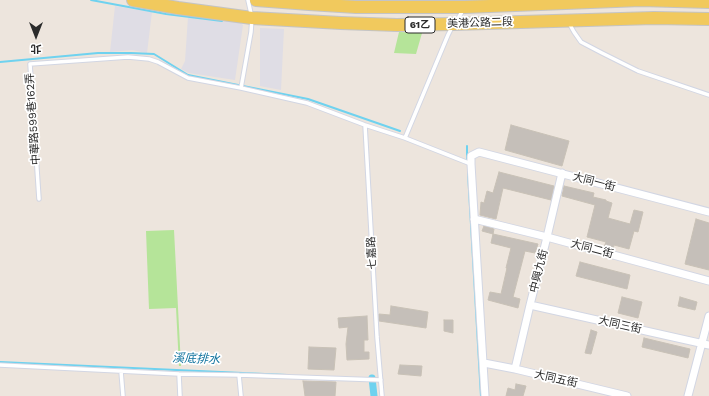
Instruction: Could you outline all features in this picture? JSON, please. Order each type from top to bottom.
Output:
[{"type":"main road","name":"美港公路二段","points":[[133,0],[252,18],[397,25],[654,18],[709,19]]},
{"type":"main road","name":"美港公路二段","points":[[256,0],[356,6],[641,0],[709,2]]},
{"type":"street","name":"大同一街","points":[[470,164],[471,156],[479,152],[709,212]]},
{"type":"street","points":[[470,164],[485,396]]},
{"type":"street","name":"中興九街","points":[[515,369],[562,173]]},
{"type":"street","name":"大同二街","points":[[474,219],[547,237],[709,281]]},
{"type":"street","name":"大同三街","points":[[530,305],[705,344]]},
{"type":"street","points":[[688,396],[705,344],[709,316]]},
{"type":"street","name":"大同五街","points":[[484,363],[628,396]]},
{"type":"lane","points":[[248,0],[252,18],[251,32],[241,88],[307,103],[365,125],[405,138],[470,164]]},
{"type":"lane","points":[[405,138],[448,34],[466,4]]},
{"type":"lane","points":[[568,21],[582,42],[602,53],[638,71],[709,95]]},
{"type":"lane","name":"中華路599巷162弄","points":[[39,199],[30,64],[128,57],[149,59],[158,62],[188,78],[241,88]]},
{"type":"lane","name":"七嘉路","points":[[365,125],[376,330],[382,396]]},
{"type":"lane","points":[[0,365],[179,374],[239,374],[380,380]]},
{"type":"lane","points":[[122,371],[123,396]]},
{"type":"lane","points":[[179,374],[180,396]]},
{"type":"lane","points":[[239,374],[241,396]]},
{"type":"shaded area","points":[[115,6],[152,12],[147,53],[132,50],[110,52]]},
{"type":"shaded area","points":[[188,17],[240,22],[243,25],[235,80],[189,73],[181,69],[185,61]]},
{"type":"shaded area","points":[[260,28],[284,29],[281,90],[260,86]]},
{"type":"green space","points":[[399,32],[422,33],[416,54],[394,53]]},
{"type":"green space","points":[[174,230],[181,366],[179,366],[176,308],[149,309],[146,231]]},
{"type":"building","points":[[511,125],[569,141],[562,166],[505,150]]},
{"type":"building","points":[[499,172],[554,186],[551,200],[503,188],[496,219],[480,215],[481,202],[484,203],[487,191],[493,193]]},
{"type":"building","points":[[564,186],[594,193],[593,197],[612,203],[608,218],[630,224],[634,210],[643,212],[638,232],[634,231],[629,249],[614,245],[613,250],[604,247],[606,242],[587,237],[595,205],[562,196]]},
{"type":"building","points":[[696,219],[709,223],[709,270],[685,264]]},
{"type":"building","points":[[484,226],[494,229],[493,234],[482,231]]},
{"type":"building","points":[[493,234],[538,244],[535,253],[525,251],[513,297],[520,299],[518,308],[488,300],[490,292],[501,294],[511,248],[491,243]]},
{"type":"building","points":[[580,262],[630,275],[627,289],[576,276]]},
{"type":"building","points":[[622,297],[642,302],[638,318],[618,313]]},
{"type":"building","points":[[680,297],[697,302],[695,310],[678,306]]},
{"type":"building","points":[[391,306],[428,312],[426,328],[379,321],[379,314],[390,315]]},
{"type":"building","points":[[367,316],[368,340],[364,340],[364,352],[369,352],[369,359],[347,360],[346,344],[348,327],[339,328],[338,318]]},
{"type":"building","points":[[444,320],[453,320],[453,333],[444,331]]},
{"type":"building","points":[[591,330],[597,332],[591,354],[585,353]]},
{"type":"building","points":[[644,338],[690,349],[688,358],[642,347]]},
{"type":"building","points":[[309,347],[336,348],[334,370],[308,369]]},
{"type":"building","points":[[400,365],[422,366],[421,376],[398,374]]},
{"type":"building","points":[[303,381],[336,382],[335,396],[305,396]]},
{"type":"building","points":[[516,384],[526,386],[523,396],[506,396],[508,388],[515,390]]},
{"type":"waterway","points":[[91,0],[166,14],[222,21]]},
{"type":"waterway","points":[[0,62],[98,53],[154,54],[188,75],[308,99],[400,131]]},
{"type":"waterway","points":[[467,146],[467,163]]},
{"type":"waterway","points":[[468,173],[481,396]]},
{"type":"waterway","name":"溪底排水","points":[[0,362],[287,375]]},
{"type":"waterway","name":"溪底排水","points":[[372,378],[374,396]]}]
